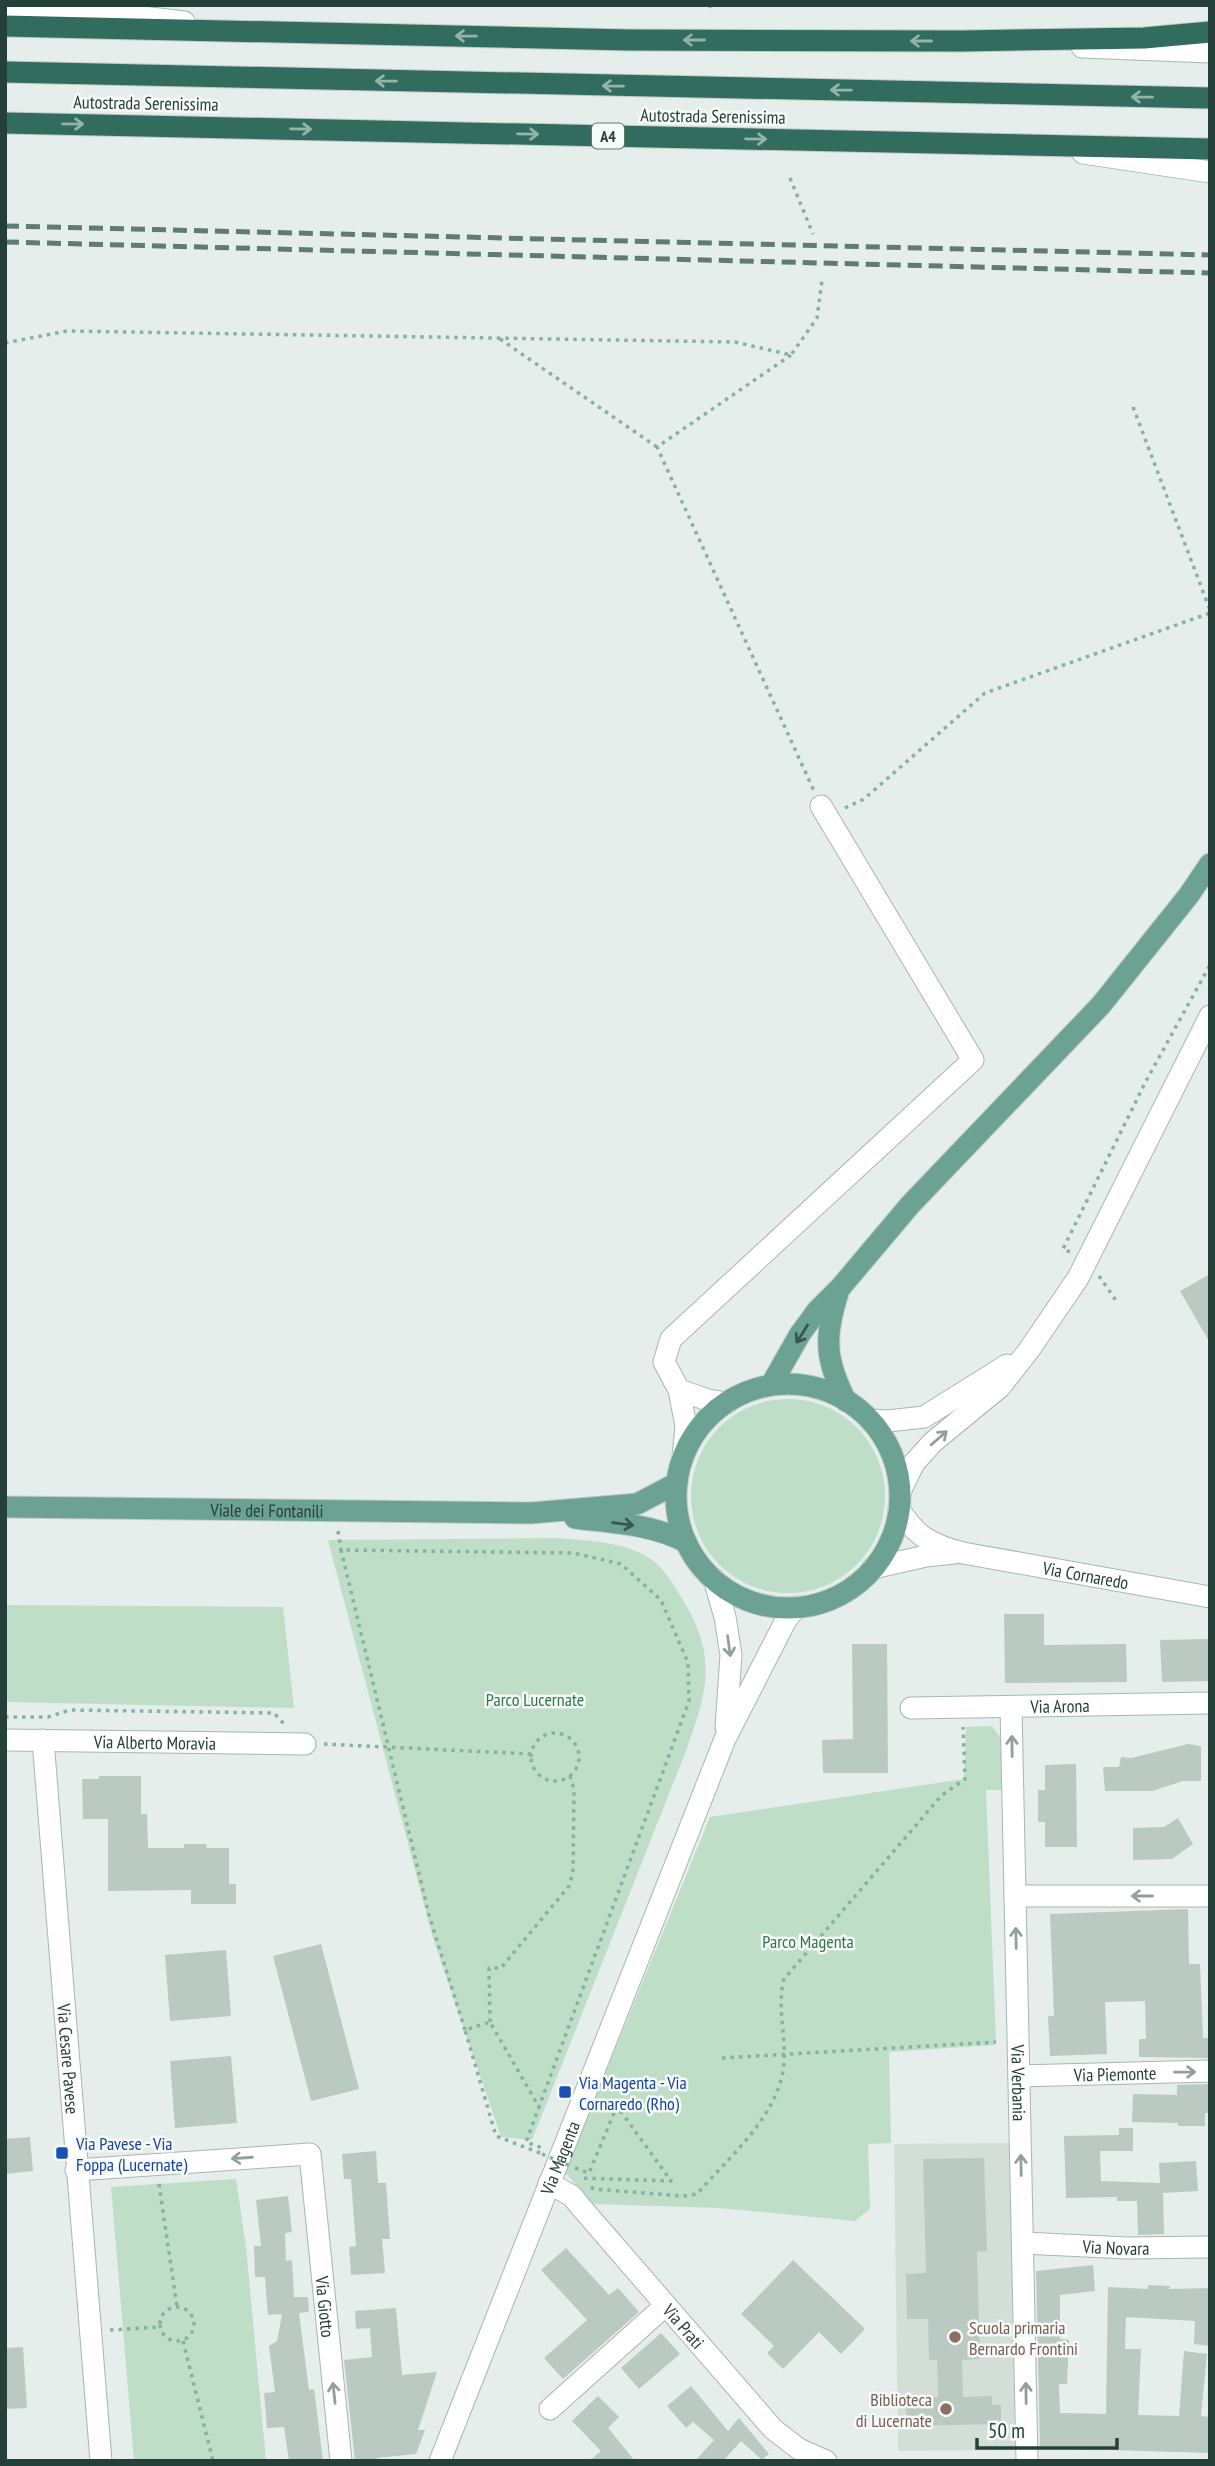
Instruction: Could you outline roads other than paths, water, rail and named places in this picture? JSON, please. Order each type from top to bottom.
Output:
[{"type":"highway","points":[[5,26],[629,40],[962,41],[1144,38],[1210,32]]},
{"type":"highway","name":"Autostrada Serenissima","points":[[5,72],[1210,98]]},
{"type":"highway","name":"Autostrada Serenissima","points":[[5,123],[1210,149]]},
{"type":"main road","points":[[771,1385],[800,1334],[817,1311],[840,1288],[910,1205],[1101,1005],[1189,895],[1210,864]]},
{"type":"main road","points":[[840,1288],[830,1318],[827,1341],[835,1379],[846,1401]]},
{"type":"main road","points":[[771,1385],[816,1388],[846,1401],[870,1420],[886,1441],[893,1457],[900,1501],[888,1547],[862,1580],[844,1592],[816,1604],[777,1607],[754,1602],[731,1591],[703,1568],[686,1542],[678,1515],[677,1483],[683,1457],[700,1427],[727,1403],[745,1393],[771,1385]]},
{"type":"main road","name":"Viale dei Fontanili","points":[[5,1507],[531,1513],[637,1504],[677,1483]]},
{"type":"main road","name":"Viale dei Fontanili","points":[[531,1513],[645,1527],[671,1534],[686,1542]]},
{"type":"street","points":[[5,14],[142,17],[259,30]]},
{"type":"street","points":[[962,41],[1210,52]]},
{"type":"street","points":[[1032,145],[1210,172]]},
{"type":"street","points":[[683,1457],[686,1426],[679,1390],[664,1362],[671,1339],[973,1060],[824,811]]},
{"type":"street","points":[[900,1501],[914,1463],[933,1441],[1000,1387],[1078,1278],[1210,1016]]},
{"type":"street","points":[[870,1420],[924,1417],[1029,1350]]},
{"type":"street","points":[[679,1390],[727,1403]]},
{"type":"street","name":"Via Cornaredo","points":[[900,1501],[908,1524],[935,1546],[1210,1597]]},
{"type":"street","name":"Via Cornaredo","points":[[873,1568],[926,1556],[963,1553]]},
{"type":"street","name":"Via Magenta","points":[[714,1579],[725,1617],[731,1655],[725,1740]]},
{"type":"street","name":"Via Magenta","points":[[440,2461],[725,1740],[781,1630],[796,1607]]},
{"type":"street","name":"Via Arona","points":[[911,1708],[1210,1703]]},
{"type":"street","name":"Via Verbania","points":[[1011,1707],[1027,2461]]},
{"type":"street","name":"Via Alberto Moravia","points":[[5,1740],[305,1744]]},
{"type":"street","name":"Via Cesare Pavese","points":[[43,1740],[101,2461]]},
{"type":"street","points":[[1015,1896],[1210,1896]]},
{"type":"street","name":"Via Piemonte","points":[[1019,2076],[1210,2071]]},
{"type":"street","name":"Via Giotto","points":[[76,2170],[310,2154],[341,2461]]},
{"type":"street","name":"Via Prati","points":[[549,2183],[572,2196],[774,2429],[799,2449],[826,2461]]},
{"type":"street","name":"Via Novara","points":[[1023,2244],[1127,2248],[1210,2247]]},
{"type":"street","points":[[550,2409],[666,2305]]},
{"type":"railway","points":[[5,226],[1210,255]]},
{"type":"railway","points":[[5,242],[1210,273]]},
{"type":"place","name":"Via Magenta - Via Cornaredo (Rho)","points":[[565,2092]]},
{"type":"place","name":"Via Pavese - Via Foppa (Lucernate)","points":[[62,2153]]},
{"type":"place","name":"Scuola primaria Bernardo Frontini","points":[[955,2337]]},
{"type":"place","name":"Biblioteca di Lucernate","points":[[946,2409]]},
{"type":"park label","name":"Parco Lucernate","points":[[535,1699]]},
{"type":"park label","name":"Parco Magenta","points":[[808,1941]]}]
